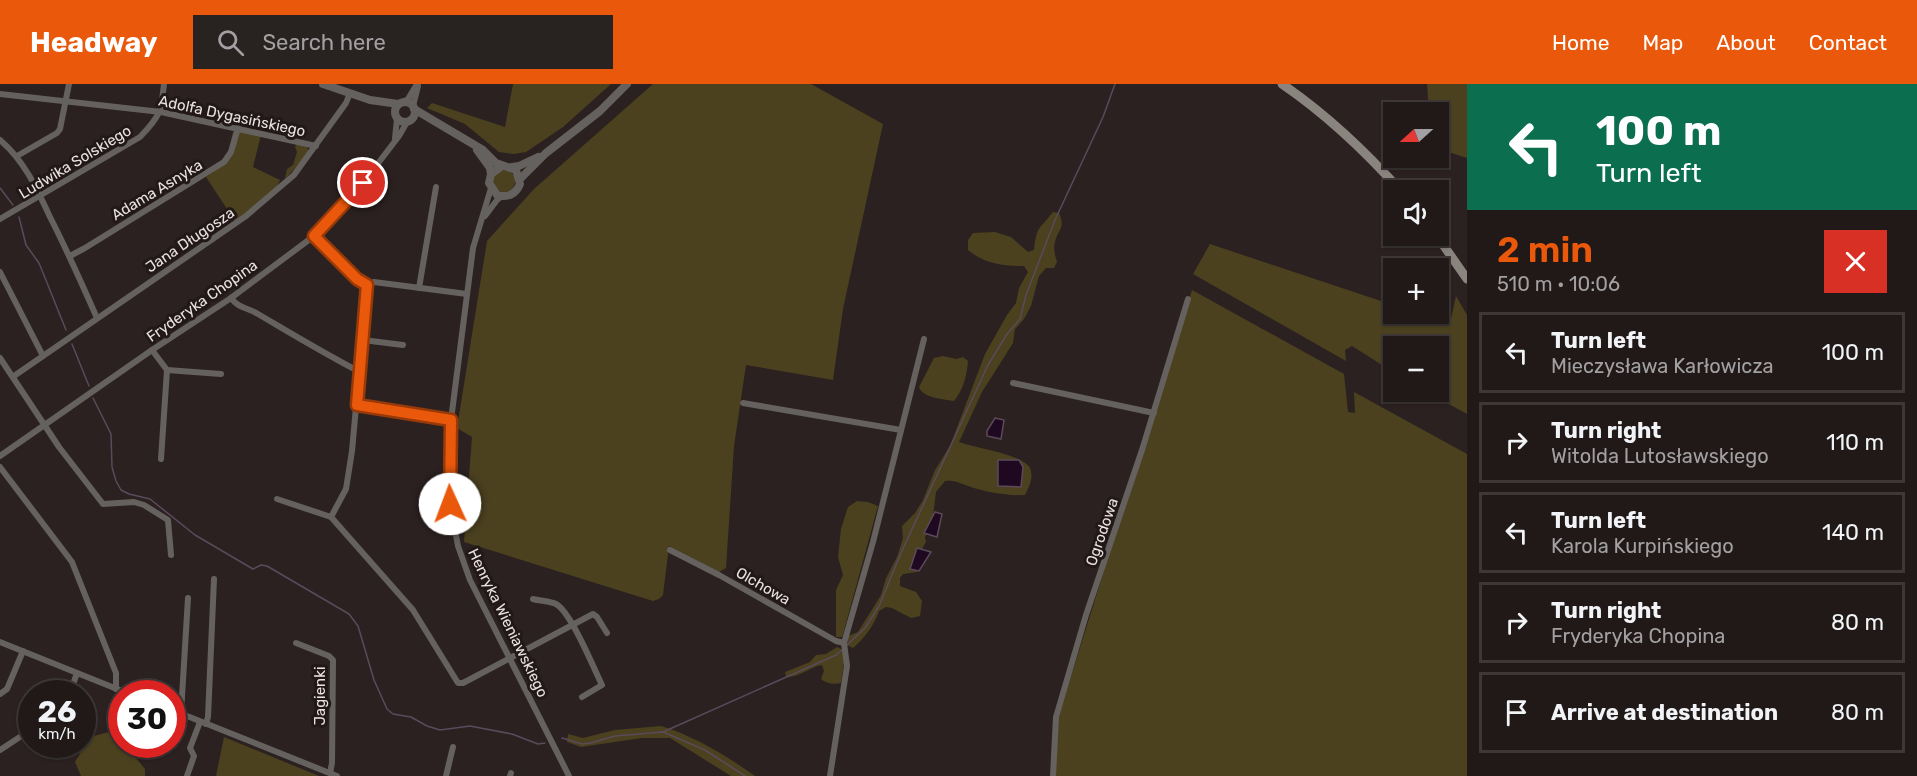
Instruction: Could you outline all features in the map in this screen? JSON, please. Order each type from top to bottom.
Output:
[{"type":"main road","points":[[1282,84],[1354,142],[1390,180]]},
{"type":"main road","points":[[1444,246],[1467,279]]},
{"type":"street","points":[[17,156],[57,133],[62,123],[69,84]]},
{"type":"street","points":[[161,112],[164,84]]},
{"type":"street","points":[[323,84],[370,100],[408,122],[437,123]]},
{"type":"street","points":[[396,117],[395,111],[401,103],[408,99],[418,84]]},
{"type":"street","points":[[408,122],[415,115],[418,84]]},
{"type":"street","points":[[546,153],[519,166],[507,166],[494,170],[489,183],[491,188],[502,196],[512,195],[520,179],[546,153],[600,111],[627,84]]},
{"type":"street","name":"Jana Długosza","points":[[14,376],[246,216],[294,175],[351,93]]},
{"type":"street","name":"Adolfa Dygasińskiego","points":[[0,94],[161,112],[316,146]]},
{"type":"street","points":[[370,100],[401,103],[414,108],[516,170],[520,179]]},
{"type":"street","name":"Ludwika Solskiego","points":[[0,219],[140,137],[155,122],[161,112]]},
{"type":"street","name":"Fryderyka Chopina","points":[[394,141],[396,117]]},
{"type":"street","name":"Fryderyka Chopina","points":[[0,456],[231,298],[314,236],[363,183],[408,122]]},
{"type":"street","name":"Adama Asnyka","points":[[70,256],[224,162],[231,152],[238,128]]},
{"type":"street","points":[[0,140],[17,156],[40,197],[70,256],[97,318]]},
{"type":"street","points":[[471,142],[486,162],[491,174]]},
{"type":"street","points":[[419,288],[436,188]]},
{"type":"street","name":"Henryka Wieniawskiego","points":[[491,188],[473,248],[451,420],[449,490],[458,546],[470,580],[569,776]]},
{"type":"street","name":"Henryka Wieniawskiego","points":[[480,224],[502,196]]},
{"type":"street","points":[[314,236],[357,279],[367,285]]},
{"type":"street","points":[[0,272],[43,356]]},
{"type":"street","points":[[367,285],[375,282],[467,294]]},
{"type":"street","points":[[331,516],[346,489],[357,405],[367,285]]},
{"type":"street","points":[[231,298],[237,305],[252,310],[325,354],[360,372]]},
{"type":"street","name":"Ogrodowa","points":[[1053,776],[1056,717],[1086,615],[1154,413],[1188,299]]},
{"type":"street","points":[[830,776],[847,666],[844,643],[859,596],[924,339]]},
{"type":"street","points":[[363,340],[403,345]]},
{"type":"street","points":[[152,350],[167,370],[161,459]]},
{"type":"street","points":[[0,358],[46,424],[59,447],[103,504],[134,502],[144,505],[168,520],[171,555]]},
{"type":"street","points":[[167,370],[221,374]]},
{"type":"street","points":[[1013,383],[1154,413]]},
{"type":"street","points":[[743,403],[901,430]]},
{"type":"street","points":[[357,405],[451,420]]},
{"type":"street","points":[[0,467],[72,562],[116,673],[116,680]]},
{"type":"street","points":[[277,499],[331,516],[413,610],[458,683],[463,683],[511,659],[593,614],[607,633]]},
{"type":"street","name":"Olchowa","points":[[670,550],[836,641],[844,643]]},
{"type":"street","points":[[187,776],[194,756],[190,748],[203,723],[214,579]]},
{"type":"street","points":[[183,680],[188,598]]},
{"type":"street","points":[[533,599],[556,604],[573,625],[602,686],[582,697]]},
{"type":"street","points":[[0,642],[108,686]]},
{"type":"street","name":"Jagienki","points":[[296,643],[329,656],[333,660],[330,773]]},
{"type":"street","points":[[0,694],[8,689],[23,651]]},
{"type":"street","points":[[75,680],[77,673]]},
{"type":"street","points":[[186,715],[337,776]]},
{"type":"street","points":[[0,750],[18,738]]},
{"type":"street","points":[[446,776],[453,747]]},
{"type":"shaded area","points":[[513,84],[611,84],[563,127],[526,152],[514,154],[499,152],[465,124],[427,108],[432,103],[505,127]]},
{"type":"shaded area","points":[[653,84],[811,84],[883,124],[843,309],[833,380],[746,365],[734,446],[726,568],[719,572],[669,546],[663,595],[653,601],[464,542],[472,437],[457,428],[487,241],[534,189]]},
{"type":"shaded area","points":[[1427,84],[1467,84],[1467,158],[1449,152],[1449,102],[1428,102]]},
{"type":"shaded area","points":[[236,130],[261,135],[253,167],[280,180],[276,190],[235,221],[206,177],[225,164],[233,132]]},
{"type":"shaded area","points":[[297,144],[307,145],[309,153],[285,179],[287,169],[293,165]]},
{"type":"shaded area","points":[[504,170],[512,173],[515,181],[512,189],[504,192],[496,189],[493,181],[496,173]]},
{"type":"shaded area","points":[[1053,212],[1059,213],[1062,222],[1054,245],[1057,262],[1054,268],[1046,268],[1039,276],[1031,306],[1015,329],[1013,343],[982,392],[959,442],[1008,455],[1026,463],[1031,475],[1028,489],[1025,495],[1004,494],[954,481],[945,481],[936,492],[932,524],[925,537],[926,542],[914,562],[917,572],[903,574],[900,578],[900,586],[916,592],[922,601],[920,616],[911,618],[886,607],[879,611],[869,631],[853,648],[847,645],[848,636],[858,632],[881,595],[903,538],[902,526],[915,513],[923,500],[935,470],[950,446],[985,354],[1016,303],[1019,288],[1028,272],[1024,266],[1002,265],[974,255],[968,250],[968,240],[973,233],[995,232],[1011,237],[1028,252],[1034,250],[1038,232]]},
{"type":"shaded area","points":[[1210,244],[1383,302],[1383,324],[1449,324],[1456,296],[1467,315],[1467,414],[1445,402],[1449,402],[1449,336],[1383,336],[1383,366],[1352,346],[1345,350],[1346,361],[1193,274]]},
{"type":"shaded area","points":[[1192,290],[1344,374],[1348,412],[1355,413],[1354,392],[1467,454],[1467,776],[1055,776],[1058,718]]},
{"type":"shaded area","points":[[943,356],[956,359],[963,357],[968,361],[964,382],[954,401],[924,394],[919,387],[934,358]]},
{"type":"shaded area","points":[[995,418],[1004,420],[1001,439],[987,436],[987,431]]},
{"type":"shaded area","points":[[998,460],[1019,460],[1023,467],[1021,487],[998,486]]},
{"type":"shaded area","points":[[857,501],[878,506],[843,634],[842,637],[836,637],[836,590],[843,575],[838,557],[841,529],[848,507]]},
{"type":"shaded area","points":[[935,512],[942,514],[937,537],[924,533]]},
{"type":"shaded area","points":[[917,548],[931,552],[919,571],[910,569]]},
{"type":"shaded area","points":[[837,647],[843,650],[845,656],[841,683],[825,682],[821,679],[824,671],[822,665],[795,676],[786,677],[785,672],[810,662],[816,655],[826,654]]},
{"type":"shaded area","points":[[661,726],[710,747],[755,776],[731,776],[670,738],[642,738],[581,747],[567,742],[568,734],[583,738],[615,730]]},
{"type":"shaded area","points":[[108,732],[108,758],[136,758],[145,769],[145,776],[81,776],[75,762],[77,758],[96,758],[96,735]]},
{"type":"shaded area","points":[[224,737],[319,776],[216,776]]},
{"type":"waterway","points":[[847,645],[865,628],[879,606],[988,365],[1007,334],[1020,319],[1026,295],[1055,220],[1103,117],[1115,84]]},
{"type":"waterway","points":[[0,188],[13,205]]},
{"type":"waterway","points":[[19,217],[26,245],[39,263],[66,330]]},
{"type":"waterway","points":[[72,344],[89,386]]},
{"type":"waterway","points":[[93,398],[111,434],[112,467],[121,490],[150,499],[195,535],[253,569],[261,565],[267,566],[349,614],[358,626],[374,680],[387,709],[393,714],[411,717],[440,730],[470,726],[512,734],[538,744],[545,743]]},
{"type":"waterway","points":[[663,732],[836,655],[843,649]]},
{"type":"waterway","points":[[562,738],[582,744],[615,736],[663,732],[705,750],[745,776]]},
{"type":"route","points":[[363,183],[322,230],[314,236],[336,260],[367,285],[357,405],[451,420],[450,504]]}]
